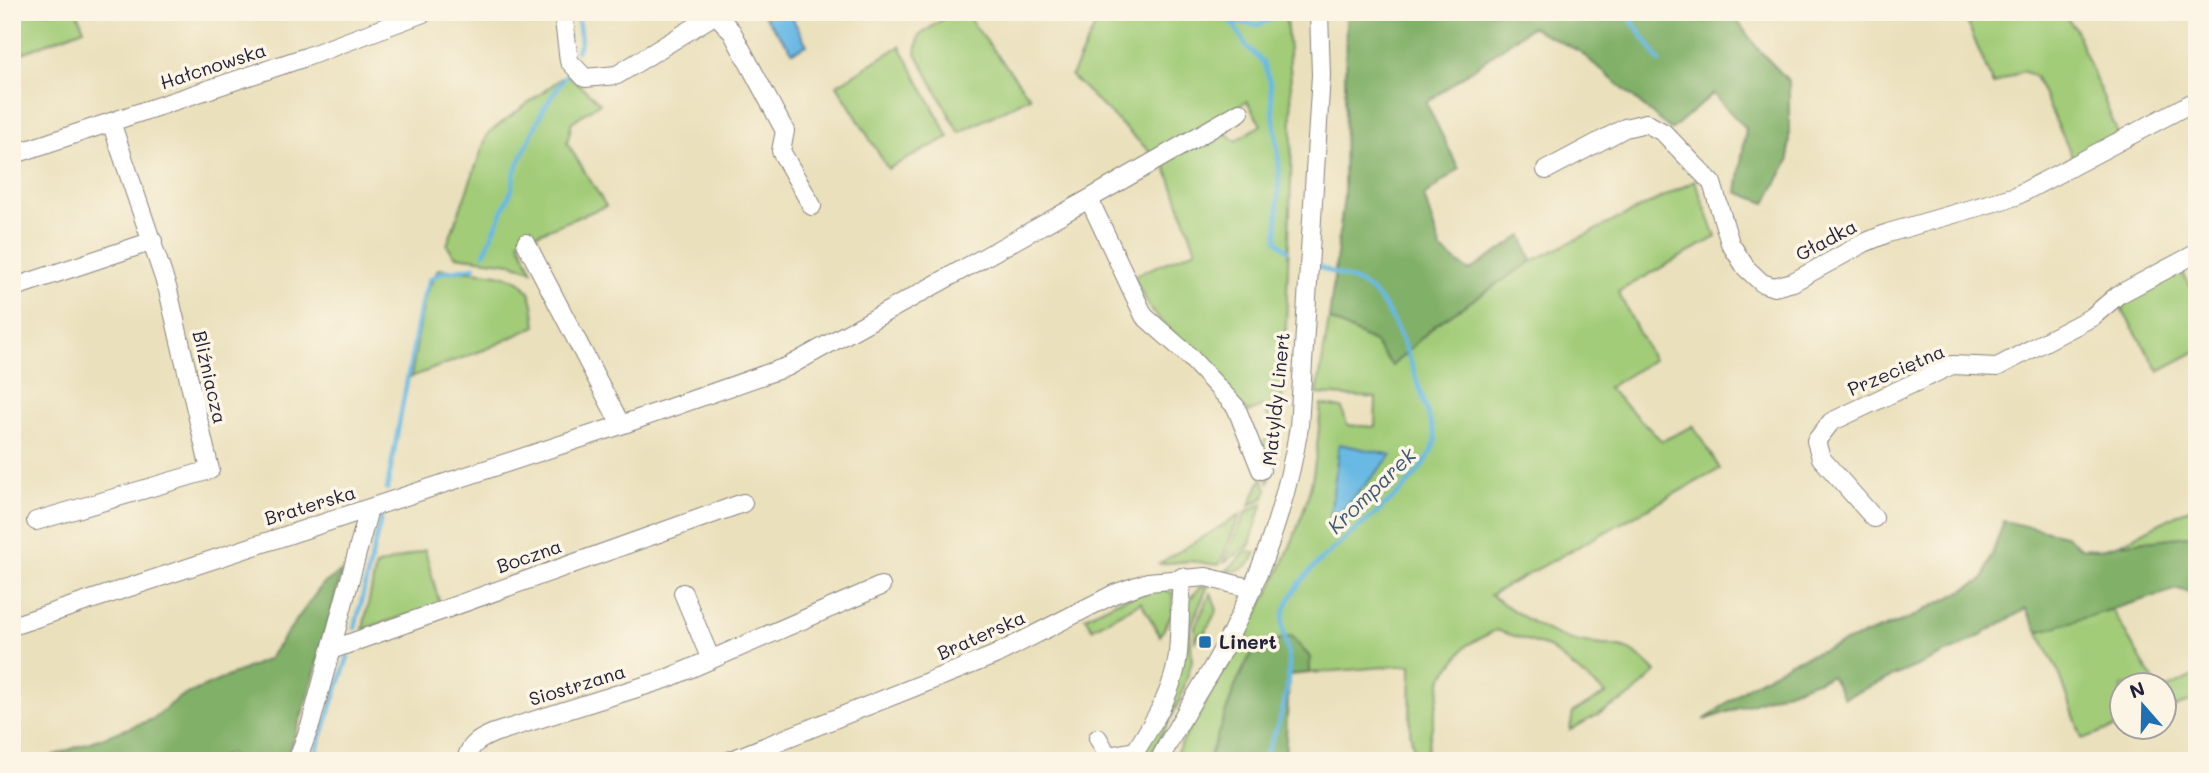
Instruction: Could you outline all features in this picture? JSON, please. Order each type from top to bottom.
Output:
[{"type":"street","name":"Hałcnowska","points":[[12,155],[306,58],[426,12]]},
{"type":"street","points":[[563,12],[569,61],[585,78],[617,75],[716,14],[732,32],[785,131],[781,151],[812,206]]},
{"type":"street","name":"Matyldy Linert","points":[[1159,761],[1253,589],[1269,551],[1286,496],[1299,427],[1321,75],[1319,12]]},
{"type":"street","name":"Gładka","points":[[1546,170],[1625,128],[1646,123],[1664,133],[1712,184],[1730,243],[1746,268],[1762,283],[1774,287],[1793,282],[1864,243],[1888,233],[2016,196],[2197,100]]},
{"type":"street","name":"Braterska","points":[[12,626],[621,425],[789,366],[1240,112]]},
{"type":"street","name":"Bliźniacza","points":[[36,521],[210,470],[168,290],[111,122]]},
{"type":"street","points":[[1089,199],[1144,316],[1186,353],[1236,407],[1261,470]]},
{"type":"street","points":[[12,288],[153,241]]},
{"type":"street","points":[[526,243],[621,425]]},
{"type":"street","name":"Przeciętna","points":[[1874,518],[1821,458],[1816,441],[1831,422],[1952,365],[1997,366],[2092,317],[2118,295],[2197,253]]},
{"type":"street","name":"Boczna","points":[[331,650],[743,503]]},
{"type":"street","points":[[297,761],[331,650],[369,509]]},
{"type":"street","points":[[1098,738],[1108,756],[1132,756],[1172,678],[1178,655],[1181,577]]},
{"type":"street","name":"Braterska","points":[[729,761],[995,654],[1114,594],[1148,582],[1181,577],[1206,577],[1253,589]]},
{"type":"street","name":"Siostrzana","points":[[466,761],[467,752],[477,741],[494,733],[666,679],[881,586]]},
{"type":"street","points":[[683,593],[711,660]]},
{"type":"street","points":[[1166,646],[1179,622]]},
{"type":"green space","points":[[12,12],[77,12],[84,29],[12,57]]},
{"type":"green space","points":[[952,12],[964,12],[1030,97],[959,133],[916,53],[919,36]]},
{"type":"green space","points":[[1102,12],[1190,12],[1195,15],[1201,12],[1285,12],[1292,107],[1290,204],[1284,376],[1279,430],[1269,483],[1263,470],[1262,443],[1275,432],[1263,406],[1250,412],[1241,408],[1151,310],[1133,276],[1196,250],[1164,162],[1222,130],[1235,141],[1261,125],[1247,101],[1152,154],[1071,76]]},
{"type":"green space","points":[[1346,12],[1731,12],[1758,49],[1789,81],[1789,160],[1766,203],[1737,192],[1746,129],[1713,94],[1671,130],[1579,51],[1531,27],[1426,103],[1459,169],[1424,196],[1441,250],[1469,271],[1522,236],[1532,261],[1435,325],[1392,366],[1374,342],[1329,319],[1344,196]]},
{"type":"green space","points":[[1963,12],[2061,12],[2075,28],[2118,134],[2073,158],[2035,76],[2022,71],[1993,85]]},
{"type":"green space","points":[[900,46],[949,137],[888,169],[837,85]]},
{"type":"green space","points":[[567,74],[600,103],[572,122],[567,143],[606,206],[519,241],[532,270],[511,263],[455,256],[447,245],[488,133]]},
{"type":"green space","points":[[1695,181],[1716,237],[1618,292],[1653,360],[1608,388],[1662,441],[1693,426],[1720,469],[1490,595],[1550,632],[1572,640],[1625,649],[1644,660],[1656,672],[1631,696],[1570,730],[1573,712],[1606,694],[1548,647],[1496,630],[1467,645],[1442,678],[1425,761],[1416,761],[1410,731],[1411,665],[1310,673],[1310,657],[1254,648],[1237,682],[1208,761],[1172,761],[1250,627],[1285,558],[1311,484],[1321,404],[1342,408],[1347,425],[1375,427],[1376,398],[1317,394],[1329,319],[1374,342],[1392,365],[1435,325],[1532,261]]},
{"type":"green space","points":[[438,269],[496,274],[516,280],[529,294],[536,326],[489,348],[411,377],[425,296]]},
{"type":"green space","points":[[2181,270],[2197,297],[2197,351],[2159,371],[2116,300]]},
{"type":"green space","points":[[1262,477],[1267,490],[1265,497],[1250,505]]},
{"type":"green space","points":[[1263,503],[1249,546],[1224,562],[1246,512]]},
{"type":"green space","points":[[2197,504],[2197,535],[2120,544]]},
{"type":"green space","points":[[1240,515],[1219,565],[1189,561],[1158,564]]},
{"type":"green space","points":[[2004,521],[2065,535],[2081,548],[2100,549],[2197,535],[2197,595],[2178,589],[2038,632],[2026,609],[1960,647],[1844,698],[1831,676],[1704,720],[1749,686],[1791,662],[1910,618],[1983,580]]},
{"type":"green space","points":[[425,550],[440,605],[363,629],[376,566]]},
{"type":"green space","points":[[1247,551],[1256,552],[1248,564],[1240,569],[1226,571]]},
{"type":"green space","points":[[342,571],[307,701],[285,761],[237,761],[229,754],[210,761],[47,761],[47,758],[153,719],[178,698],[268,659],[322,585]]},
{"type":"green space","points":[[1202,586],[1208,586],[1190,628],[1192,661],[1180,700],[1148,761],[1136,761],[1159,723],[1189,599]]},
{"type":"green space","points":[[1158,588],[1173,593],[1172,614],[1160,636],[1141,602],[1092,629],[1085,617],[1120,600]]},
{"type":"green space","points":[[1211,593],[1217,610],[1203,636],[1200,633],[1195,641],[1195,626]]},
{"type":"green space","points":[[2111,608],[2148,672],[2108,672],[2108,730],[2082,739],[2060,675],[2038,632]]},
{"type":"green space","points":[[1291,636],[1310,657],[1310,673],[1289,675],[1285,761],[1208,761],[1237,682],[1254,648]]},
{"type":"green space","points":[[2197,674],[2197,699],[2178,706],[2178,683]]},
{"type":"water","points":[[761,12],[789,12],[807,45],[793,52]]},
{"type":"water","points":[[1339,444],[1392,455],[1329,525]]},
{"type":"waterway","points":[[577,12],[581,41],[577,51]]},
{"type":"waterway","name":"Kromparek","points":[[1226,12],[1247,47],[1263,62],[1270,82],[1279,165],[1277,240],[1287,250]]},
{"type":"waterway","points":[[1230,22],[1258,25],[1289,12]]},
{"type":"waterway","points":[[1626,12],[1660,62]]},
{"type":"waterway","points":[[484,254],[512,189],[515,171],[544,108],[566,75]]},
{"type":"waterway","points":[[387,489],[421,305],[429,280],[440,273],[475,267]]},
{"type":"waterway","name":"Kromparek","points":[[1261,761],[1277,727],[1288,677],[1289,664],[1283,630],[1285,610],[1297,588],[1315,566],[1407,484],[1425,462],[1436,439],[1411,362],[1384,307],[1374,294],[1362,285],[1320,267]]},
{"type":"waterway","points":[[355,628],[381,518]]},
{"type":"waterway","points":[[313,761],[348,657]]},
{"type":"place","name":"Linert","points":[[1205,642]]}]
